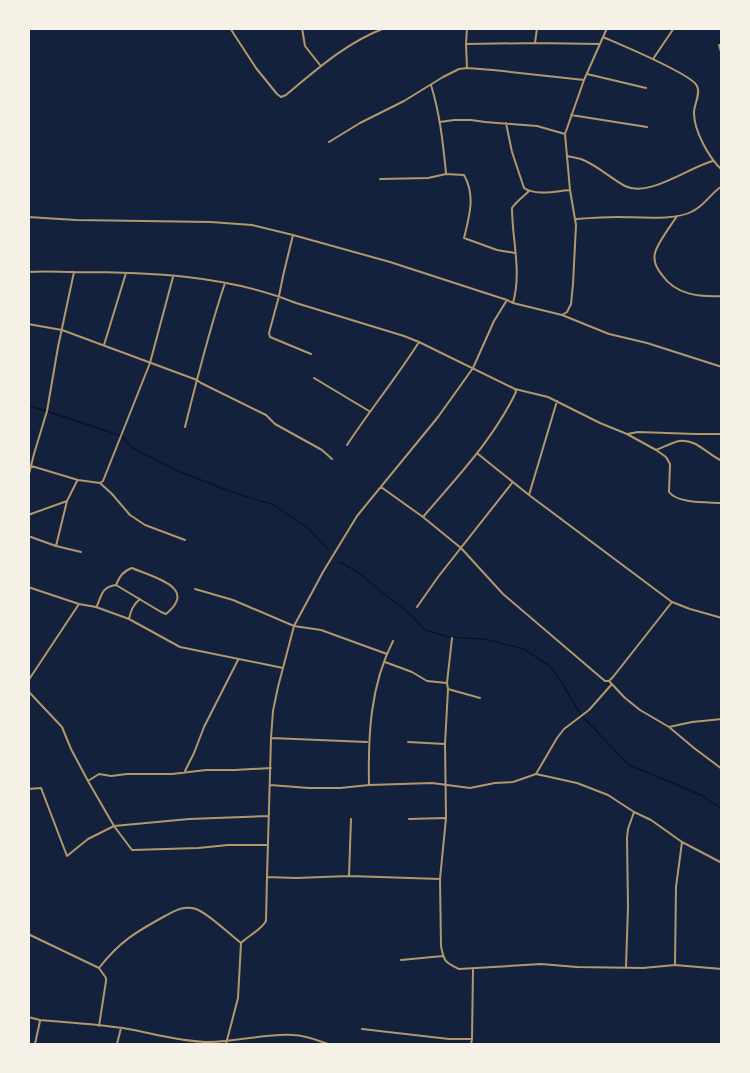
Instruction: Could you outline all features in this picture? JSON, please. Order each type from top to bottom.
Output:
[{"type":"street","points":[[230,28],[256,68],[279,96],[286,95],[346,48],[385,28]]},
{"type":"street","points":[[302,28],[305,46],[321,66]]},
{"type":"street","points":[[372,28],[374,33]]},
{"type":"street","points":[[467,28],[467,68]]},
{"type":"street","points":[[535,43],[537,28]]},
{"type":"street","points":[[562,315],[567,312],[571,302],[576,242],[565,134],[584,80],[607,28]]},
{"type":"street","points":[[653,59],[674,28]]},
{"type":"street","points":[[603,37],[653,59],[696,83],[699,89],[694,114],[700,135],[713,161],[722,170]]},
{"type":"street","points":[[466,44],[600,44]]},
{"type":"street","points":[[719,45],[722,55]]},
{"type":"street","points":[[329,142],[454,71],[467,68],[584,80]]},
{"type":"street","points":[[587,74],[646,88]]},
{"type":"street","points":[[430,85],[440,122],[446,174]]},
{"type":"street","points":[[571,115],[646,127]]},
{"type":"street","points":[[440,122],[471,120],[506,123],[549,128],[565,134]]},
{"type":"street","points":[[506,123],[517,170],[524,188],[529,191],[542,192],[570,189]]},
{"type":"street","points":[[566,155],[581,159],[631,189],[650,187],[713,161]]},
{"type":"street","points":[[380,179],[428,178],[446,174],[464,175],[469,186],[472,205],[464,238],[497,250],[515,253]]},
{"type":"street","points":[[575,219],[677,216],[692,212],[722,186]]},
{"type":"street","points":[[513,303],[517,290],[517,274],[512,208],[529,191]]},
{"type":"street","points":[[677,216],[655,254],[659,272],[676,289],[691,295],[722,296]]},
{"type":"street","points":[[28,217],[252,225],[390,262],[513,303],[562,315],[609,334],[721,366]]},
{"type":"street","points":[[293,235],[269,336],[311,354]]},
{"type":"street","points":[[28,272],[153,273],[225,283],[279,296],[404,336],[514,389],[557,401],[656,450],[666,457],[670,464],[669,489],[672,496],[687,501],[722,503]]},
{"type":"street","points":[[28,478],[30,465],[48,411],[58,347],[74,272]]},
{"type":"street","points":[[104,345],[126,273]]},
{"type":"street","points":[[100,483],[104,480],[150,363],[173,276]]},
{"type":"street","points":[[185,428],[225,283]]},
{"type":"street","points":[[226,1043],[238,998],[241,943],[262,927],[266,921],[273,711],[294,626],[357,516],[438,417],[473,368],[494,321],[507,300]]},
{"type":"street","points":[[28,324],[62,330],[197,380],[266,415],[275,424],[322,450],[332,459]]},
{"type":"street","points":[[347,445],[369,411],[399,374],[419,342]]},
{"type":"street","points":[[314,378],[369,411]]},
{"type":"street","points":[[423,517],[478,454],[500,423],[516,392],[514,389]]},
{"type":"street","points":[[529,495],[557,401]]},
{"type":"street","points":[[627,434],[636,432],[722,434]]},
{"type":"street","points":[[656,450],[689,440],[722,461]]},
{"type":"street","points":[[478,454],[513,483],[672,602],[722,618]]},
{"type":"street","points":[[30,465],[78,480],[100,483],[130,515],[145,525],[185,540]]},
{"type":"street","points":[[56,546],[67,501],[78,480]]},
{"type":"street","points":[[417,607],[513,483]]},
{"type":"street","points":[[381,487],[461,548],[503,594],[574,653],[602,680],[609,681],[640,710],[669,727],[722,769]]},
{"type":"street","points":[[28,515],[67,501]]},
{"type":"street","points":[[28,536],[81,552]]},
{"type":"street","points":[[96,607],[104,589],[116,585],[166,614],[177,601],[178,594],[172,585],[132,568],[120,576],[116,585]]},
{"type":"street","points":[[28,587],[129,619],[180,647],[283,668]]},
{"type":"street","points":[[195,589],[233,600],[294,626],[321,630],[387,654]]},
{"type":"street","points":[[129,619],[131,611],[140,599]]},
{"type":"street","points":[[609,681],[672,602]]},
{"type":"street","points":[[28,681],[79,604]]},
{"type":"street","points":[[452,639],[447,683],[446,818],[440,879],[441,946],[447,963],[459,969],[541,964],[626,968],[675,965],[722,969]]},
{"type":"street","points":[[369,785],[368,742],[374,695],[393,641]]},
{"type":"street","points":[[185,772],[204,727],[238,660]]},
{"type":"street","points":[[385,662],[412,672],[427,681],[447,683]]},
{"type":"street","points":[[536,774],[564,729],[589,710],[612,684]]},
{"type":"street","points":[[448,689],[480,698]]},
{"type":"street","points":[[28,691],[62,727],[87,781],[114,826],[132,850],[268,845]]},
{"type":"street","points":[[669,727],[722,719]]},
{"type":"street","points":[[271,738],[368,742]]},
{"type":"street","points":[[408,742],[445,744]]},
{"type":"street","points":[[87,781],[99,774],[111,776],[172,774],[206,770],[270,768]]},
{"type":"street","points":[[270,785],[340,788],[432,783],[470,788],[513,782],[536,774],[577,783],[608,795],[634,813],[651,820],[682,842],[722,863]]},
{"type":"street","points":[[28,789],[41,788],[67,855],[88,839],[114,826],[189,819],[268,816]]},
{"type":"street","points":[[626,968],[627,838],[634,813]]},
{"type":"street","points":[[409,819],[446,818]]},
{"type":"street","points":[[348,876],[351,819]]},
{"type":"street","points":[[675,965],[676,887],[682,842]]},
{"type":"street","points":[[267,877],[348,876],[440,879]]},
{"type":"street","points":[[99,968],[125,940],[137,931],[177,909],[188,907],[199,910],[241,943]]},
{"type":"street","points":[[28,934],[99,968],[106,978],[99,1026]]},
{"type":"street","points":[[401,960],[443,956]]},
{"type":"street","points":[[471,1044],[473,968]]},
{"type":"street","points":[[28,1017],[121,1028],[191,1041],[226,1043],[292,1035],[328,1044]]},
{"type":"street","points":[[35,1044],[40,1020]]},
{"type":"street","points":[[117,1044],[121,1028]]},
{"type":"street","points":[[362,1029],[448,1039],[472,1039]]},
{"type":"waterway","points":[[28,405],[122,436],[131,447],[176,470],[232,492],[274,505],[309,529],[329,550]]},
{"type":"waterway","points":[[340,562],[356,571],[412,616],[425,630],[449,637],[485,639],[524,649],[550,666],[581,715],[629,765],[701,795],[722,809]]}]
